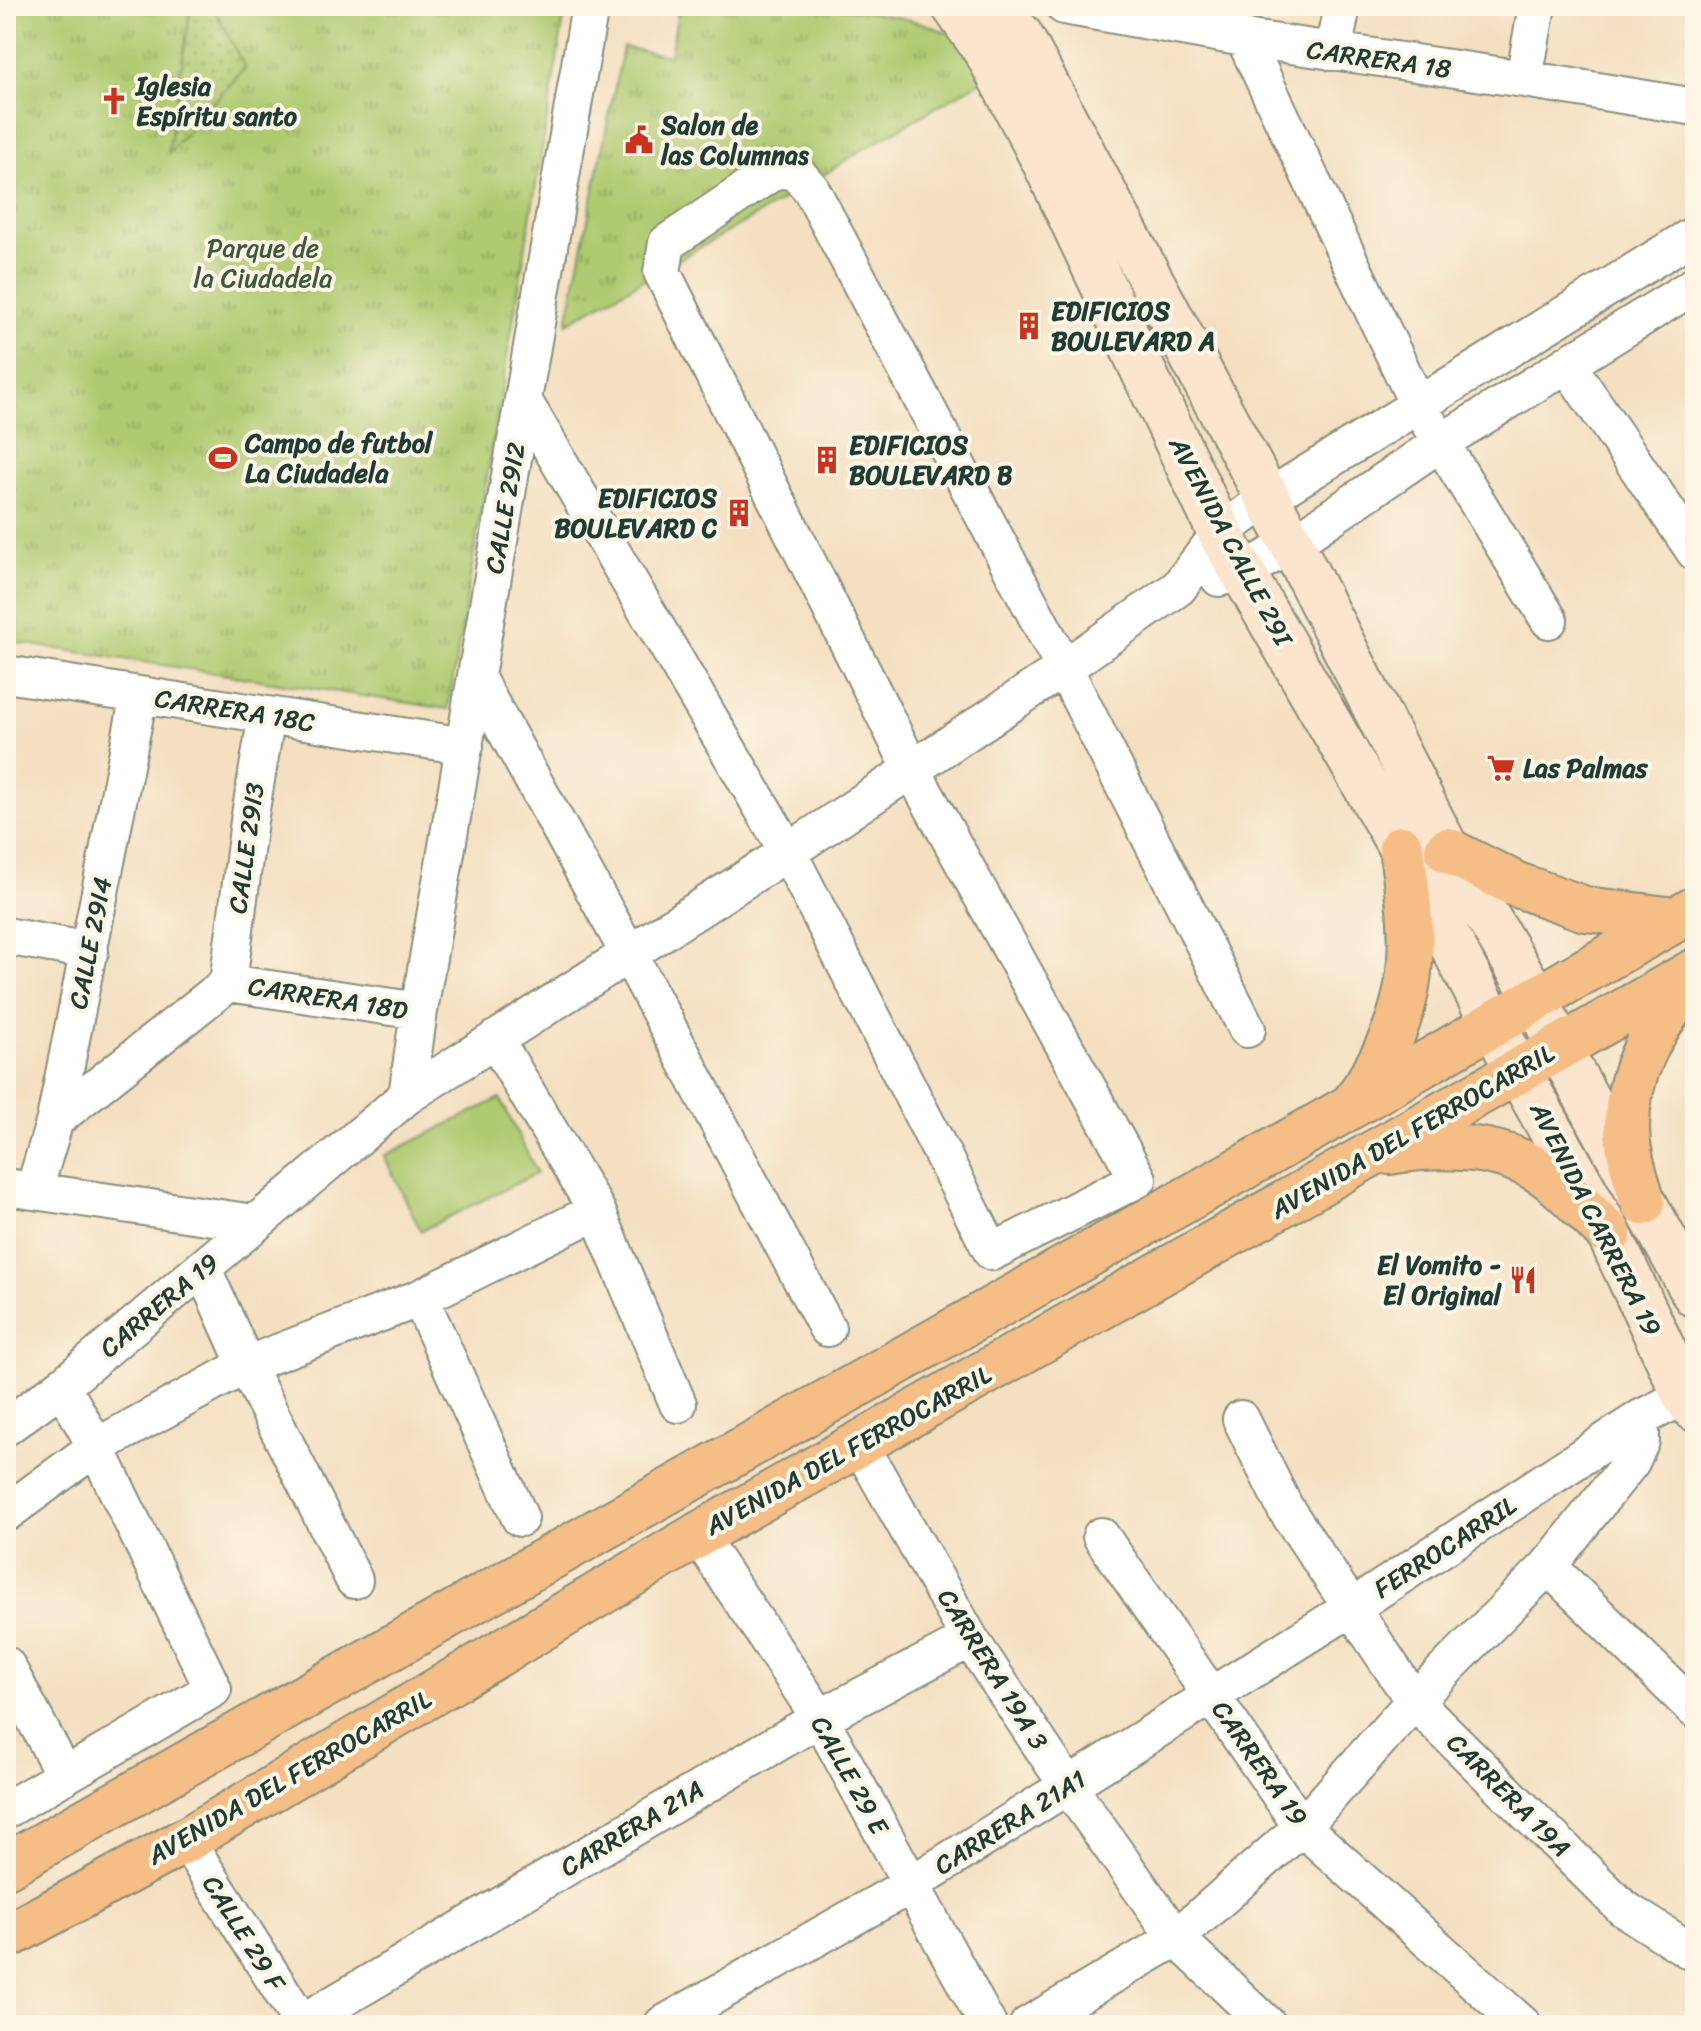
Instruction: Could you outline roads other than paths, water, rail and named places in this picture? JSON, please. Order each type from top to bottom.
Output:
[{"type":"main road","name":"AVENIDA CALLE 29I","points":[[969,9],[1020,35],[1292,544],[1447,850],[1536,998],[1559,1048]]},
{"type":"main road","name":"AVENIDA CALLE 29I","points":[[969,9],[1220,533],[1401,848],[1518,1071]]},
{"type":"main road","points":[[1351,1107],[1385,1053],[1398,1025],[1410,977],[1411,905],[1401,848]]},
{"type":"main road","points":[[1447,850],[1515,884],[1585,909],[1685,915]]},
{"type":"main road","name":"AVENIDA DEL FERROCARRIL","points":[[6,1866],[1351,1107],[1685,915]]},
{"type":"main road","name":"AVENIDA DEL FERROCARRIL","points":[[6,1937],[186,1840],[698,1535],[1695,971]]},
{"type":"main road","points":[[1643,1203],[1628,1144],[1627,1100],[1641,1053],[1673,1004],[1695,978]]},
{"type":"main road","name":"AVENIDA CARRERA 19","points":[[1559,1048],[1643,1203],[1684,1250],[1695,1295]]},
{"type":"main road","name":"AVENIDA CARRERA 19","points":[[1518,1071],[1609,1234],[1690,1403]]},
{"type":"main road","points":[[1371,1154],[1428,1146],[1476,1149],[1518,1160],[1554,1181],[1609,1234]]},
{"type":"street","name":"CALLE 29I2","points":[[419,1011],[590,6]]},
{"type":"street","name":"CARRERA 18","points":[[1064,6],[1174,16],[1244,38],[1695,107]]},
{"type":"street","points":[[1333,52],[1342,6]]},
{"type":"street","points":[[1524,79],[1537,6]]},
{"type":"street","points":[[1244,38],[1418,405],[1549,620]]},
{"type":"street","points":[[523,400],[788,852],[992,1252],[1138,1179],[911,768],[662,272],[667,243],[777,169],[796,172],[811,189],[1064,668],[1247,1029]]},
{"type":"street","points":[[1178,588],[1220,533],[1266,499],[1695,234]]},
{"type":"street","points":[[1178,588],[1244,571],[1292,544],[1440,443],[1695,285]]},
{"type":"street","points":[[1567,364],[1695,552]]},
{"type":"street","name":"CARRERA 19","points":[[6,1427],[62,1386],[407,1096],[788,852],[1178,588]]},
{"type":"street","name":"CARRERA 18C","points":[[6,674],[465,746]]},
{"type":"street","points":[[476,677],[628,952],[827,1328]]},
{"type":"street","name":"CALLE 29I4","points":[[20,1188],[55,1120],[139,695]]},
{"type":"street","name":"CALLE 29I3","points":[[228,983],[249,821],[267,715]]},
{"type":"street","points":[[6,936],[90,951]]},
{"type":"street","name":"CARRERA 18D","points":[[55,1120],[228,983],[419,1011],[407,1096]]},
{"type":"street","points":[[495,1039],[597,1211],[678,1404]]},
{"type":"street","name":"CARRERA 19","points":[[20,1188],[254,1223]]},
{"type":"street","points":[[6,1513],[96,1447],[246,1365],[420,1298],[597,1211]]},
{"type":"street","points":[[203,1269],[246,1365],[354,1580]]},
{"type":"street","points":[[420,1298],[520,1518]]},
{"type":"street","points":[[6,1810],[213,1689],[96,1447],[62,1386]]},
{"type":"street","name":"FERROCARRIL","points":[[1241,1419],[1285,1508],[1351,1608],[1641,1418],[1690,1403]]},
{"type":"street","points":[[1028,2025],[1176,1938],[1302,1827],[1414,1701],[1548,1566],[1631,1462],[1641,1441],[1641,1418]]},
{"type":"street","name":"CARRERA 19A 3","points":[[860,1445],[970,1639],[1068,1786],[1176,1938],[1268,2025]]},
{"type":"street","name":"CALLE 29 E","points":[[698,1535],[820,1718],[988,2025]]},
{"type":"street","name":"CARRERA 19","points":[[1101,1536],[1302,1827],[1523,2025]]},
{"type":"street","points":[[1548,1566],[1695,1710]]},
{"type":"street","name":"CARRERA 21A1","points":[[662,2025],[910,1885],[1351,1608]]},
{"type":"street","name":"CARRERA 19A","points":[[1351,1608],[1414,1701],[1623,1908],[1695,1954]]},
{"type":"street","name":"CARRERA 21A","points":[[301,2024],[820,1718],[970,1639]]},
{"type":"street","points":[[6,1665],[65,1776]]},
{"type":"street","name":"CALLE 29 F","points":[[186,1840],[301,2024]]},
{"type":"place","name":"Iglesia Espíritu santo","points":[[114,101]]},
{"type":"place","name":"Salon de las Columnas","points":[[639,140]]},
{"type":"place","name":"EDIFICIOS BOULEVARD A","points":[[1029,326]]},
{"type":"place","name":"Campo de futbol La Ciudadela","points":[[223,458]]},
{"type":"place","name":"EDIFICIOS BOULEVARD B","points":[[827,460]]},
{"type":"place","name":"EDIFICIOS BOULEVARD C","points":[[739,513]]},
{"type":"place","name":"Las Palmas","points":[[1501,768]]},
{"type":"place","name":"El Vomito - El Original","points":[[1523,1280]]},
{"type":"park label","name":"Parque de la Ciudadela","points":[[263,263]]}]
